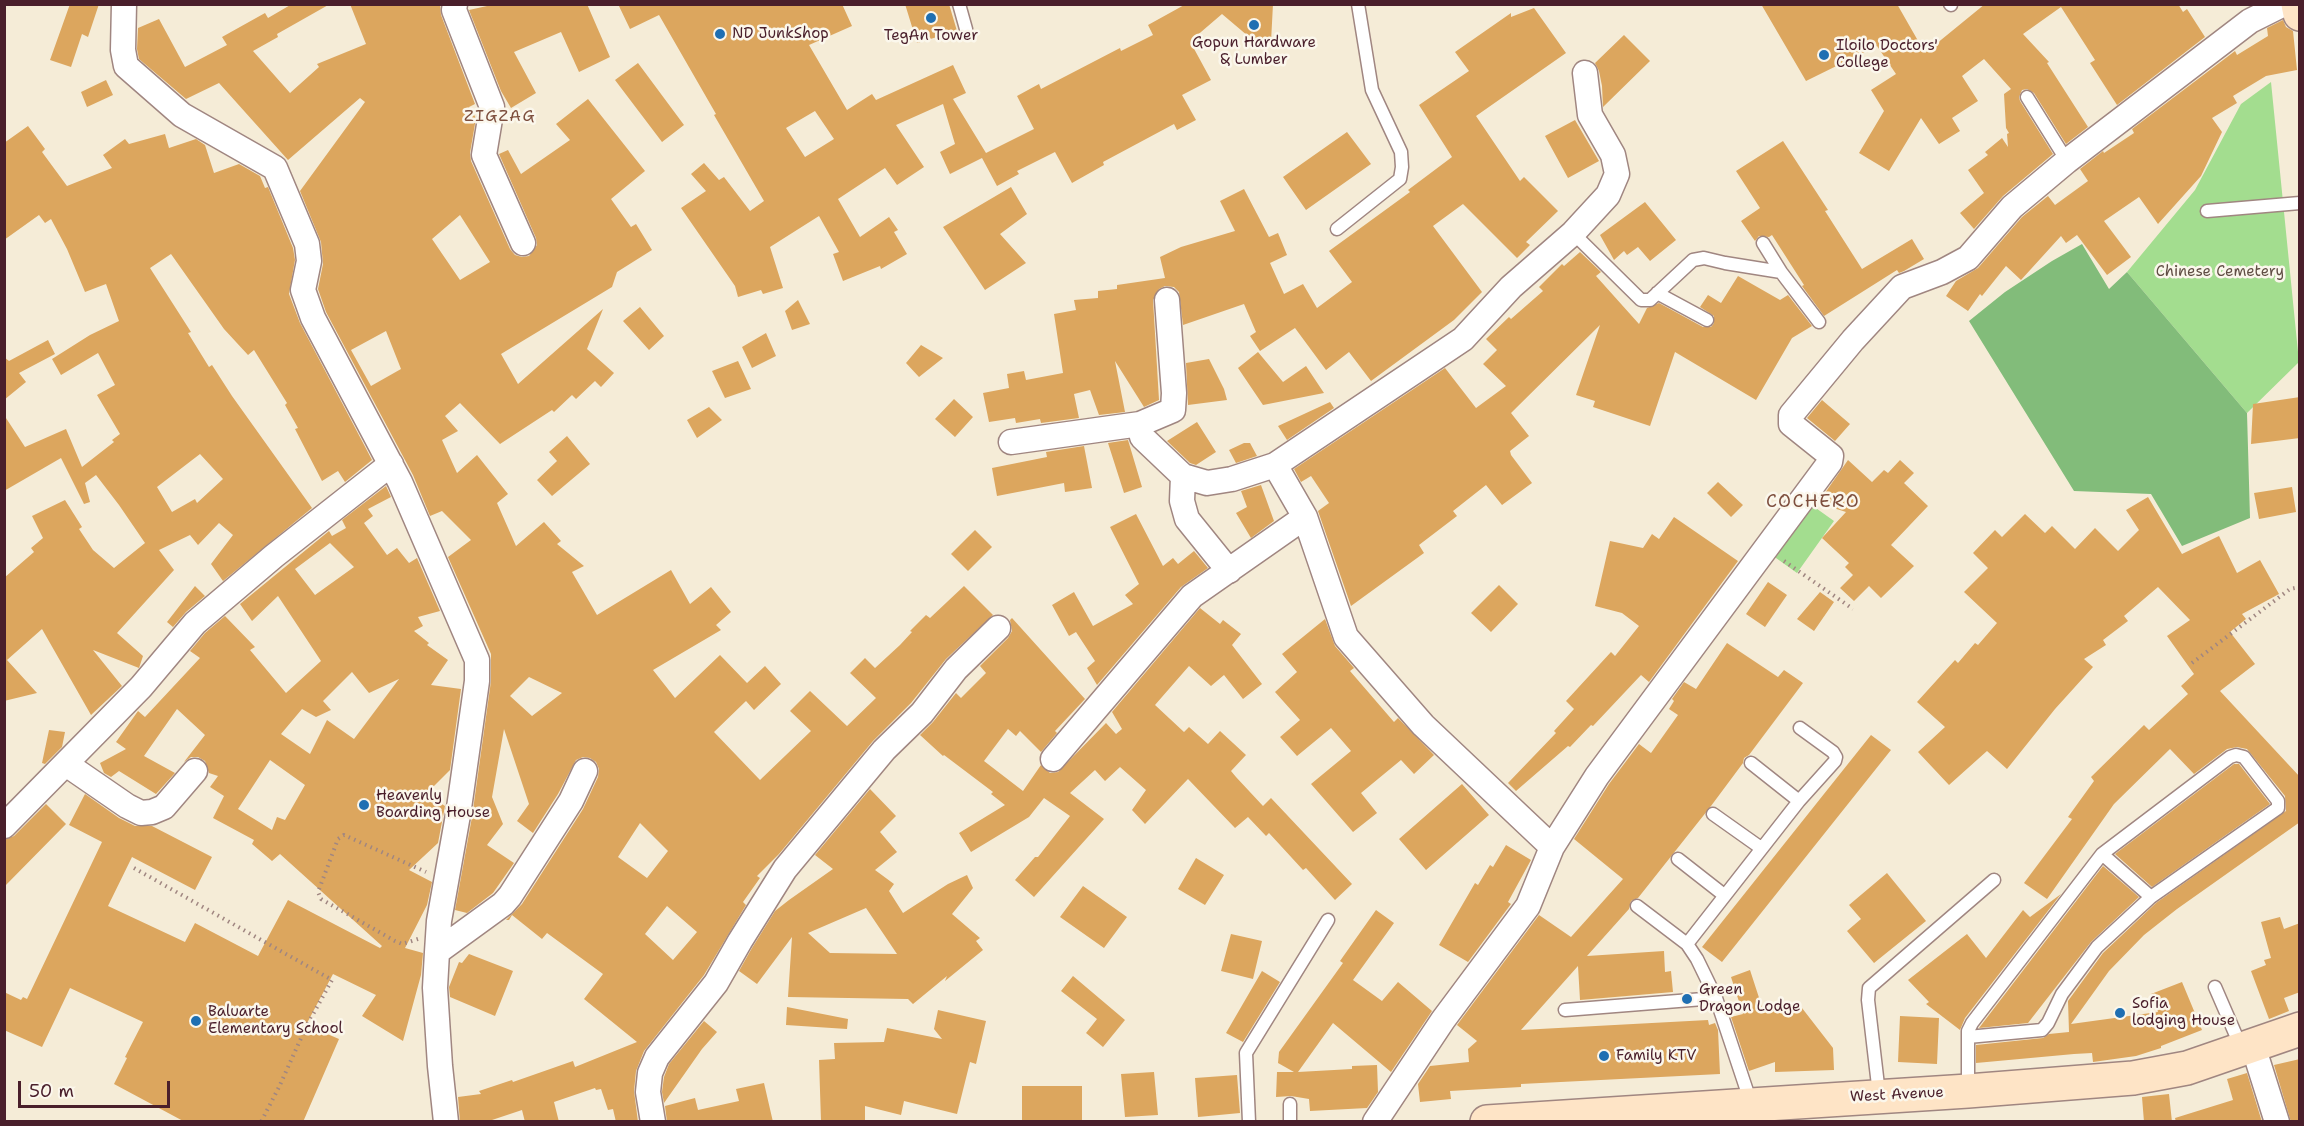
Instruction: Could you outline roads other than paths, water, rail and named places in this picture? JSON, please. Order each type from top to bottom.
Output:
[{"type":"main road","points":[[2298,4],[2300,14]]},
{"type":"main road","name":"West Avenue","points":[[1487,1122],[2133,1078],[2187,1068],[2300,1029]]},
{"type":"street","points":[[124,4],[123,50],[126,66],[182,115],[275,168],[307,244],[309,261],[303,290],[313,318],[391,464],[477,660],[477,681],[458,815],[439,921],[435,988],[446,1122]]},
{"type":"street","points":[[455,4],[454,10],[492,106],[484,155],[523,243]]},
{"type":"street","points":[[1375,1122],[1443,1020],[1528,906],[1552,847],[1597,776],[1831,459],[1831,456],[1791,424],[1791,415],[1853,340],[1902,287],[1942,272],[1968,258],[2012,207],[2067,161],[2250,21],[2284,4]]},
{"type":"street","points":[[1140,424],[1142,437],[1183,476],[1207,483],[1232,479],[1275,465],[1463,339],[1510,287],[1573,233],[1608,195],[1617,174],[1613,155],[1590,115],[1585,73]]},
{"type":"street","points":[[1011,442],[1140,424],[1173,410],[1174,393],[1167,300]]},
{"type":"street","points":[[4,826],[141,687],[195,623],[274,556],[391,464]]},
{"type":"street","points":[[1275,465],[1305,517],[1346,637],[1423,725],[1552,847]]},
{"type":"street","points":[[1183,476],[1182,501],[1187,519],[1229,571]]},
{"type":"street","points":[[1053,759],[1192,596],[1305,517]]},
{"type":"street","points":[[653,1122],[648,1092],[650,1072],[657,1057],[716,983],[785,869],[884,750],[922,713],[956,669],[998,628]]},
{"type":"street","points":[[66,764],[141,813],[152,812],[164,807],[195,771]]},
{"type":"street","points":[[437,952],[503,904],[510,896],[571,801],[585,771]]},
{"type":"street","points":[[2248,1048],[2277,1122]]},
{"type":"lane","points":[[958,4],[966,29]]},
{"type":"lane","points":[[1337,229],[1400,179],[1402,167],[1401,152],[1372,90],[1358,4]]},
{"type":"lane","points":[[2027,98],[2067,161]]},
{"type":"lane","points":[[2207,211],[2300,203]]},
{"type":"lane","points":[[1573,233],[1641,300],[1650,300],[1693,260],[1704,258],[1781,272]]},
{"type":"lane","points":[[1763,243],[1781,272],[1819,322]]},
{"type":"lane","points":[[1658,293],[1707,320]]},
{"type":"lane","points":[[1687,944],[1799,801],[1835,761],[1836,757],[1800,728]]},
{"type":"lane","points":[[1968,1037],[2042,1030],[2048,1023],[2062,994],[2097,947],[2151,897],[2278,808],[2278,801],[2244,757],[2236,755],[2230,757],[2102,854],[1972,1023],[1968,1037],[1968,1091]]},
{"type":"lane","points":[[1751,763],[1799,801]]},
{"type":"lane","points":[[1713,814],[1761,848]]},
{"type":"lane","points":[[2102,854],[2151,897]]},
{"type":"lane","points":[[1678,859],[1724,895]]},
{"type":"lane","points":[[1880,1096],[1868,1000],[1869,988],[1994,880]]},
{"type":"lane","points":[[1637,906],[1687,944],[1698,959],[1716,998],[1751,1104]]},
{"type":"lane","points":[[1250,1122],[1246,1053],[1328,920]]},
{"type":"lane","points":[[2215,987],[2248,1048]]},
{"type":"lane","points":[[1565,1010],[1716,998]]},
{"type":"lane","points":[[1290,1104],[1290,1122]]},
{"type":"place","name":"TegAn Tower","points":[[931,18]]},
{"type":"place","name":"Gopun Hardware & Lumber","points":[[1254,25]]},
{"type":"place","name":"ND JunkShop","points":[[720,34]]},
{"type":"place","name":"Iloilo Doctors' College","points":[[1824,55]]},
{"type":"place","name":"Heavenly Boarding House","points":[[364,805]]},
{"type":"place","name":"Green Dragon Lodge","points":[[1687,999]]},
{"type":"place","name":"Sofia lodging House","points":[[2120,1013]]},
{"type":"place","name":"Baluarte Elementary School","points":[[196,1021]]},
{"type":"place","name":"Family KTV","points":[[1604,1056]]},
{"type":"district","name":"ZIGZAG","points":[[500,117]]},
{"type":"district","name":"COCHERO","points":[[1813,502]]},
{"type":"park label","name":"Chinese Cemetery","points":[[2220,272]]}]
